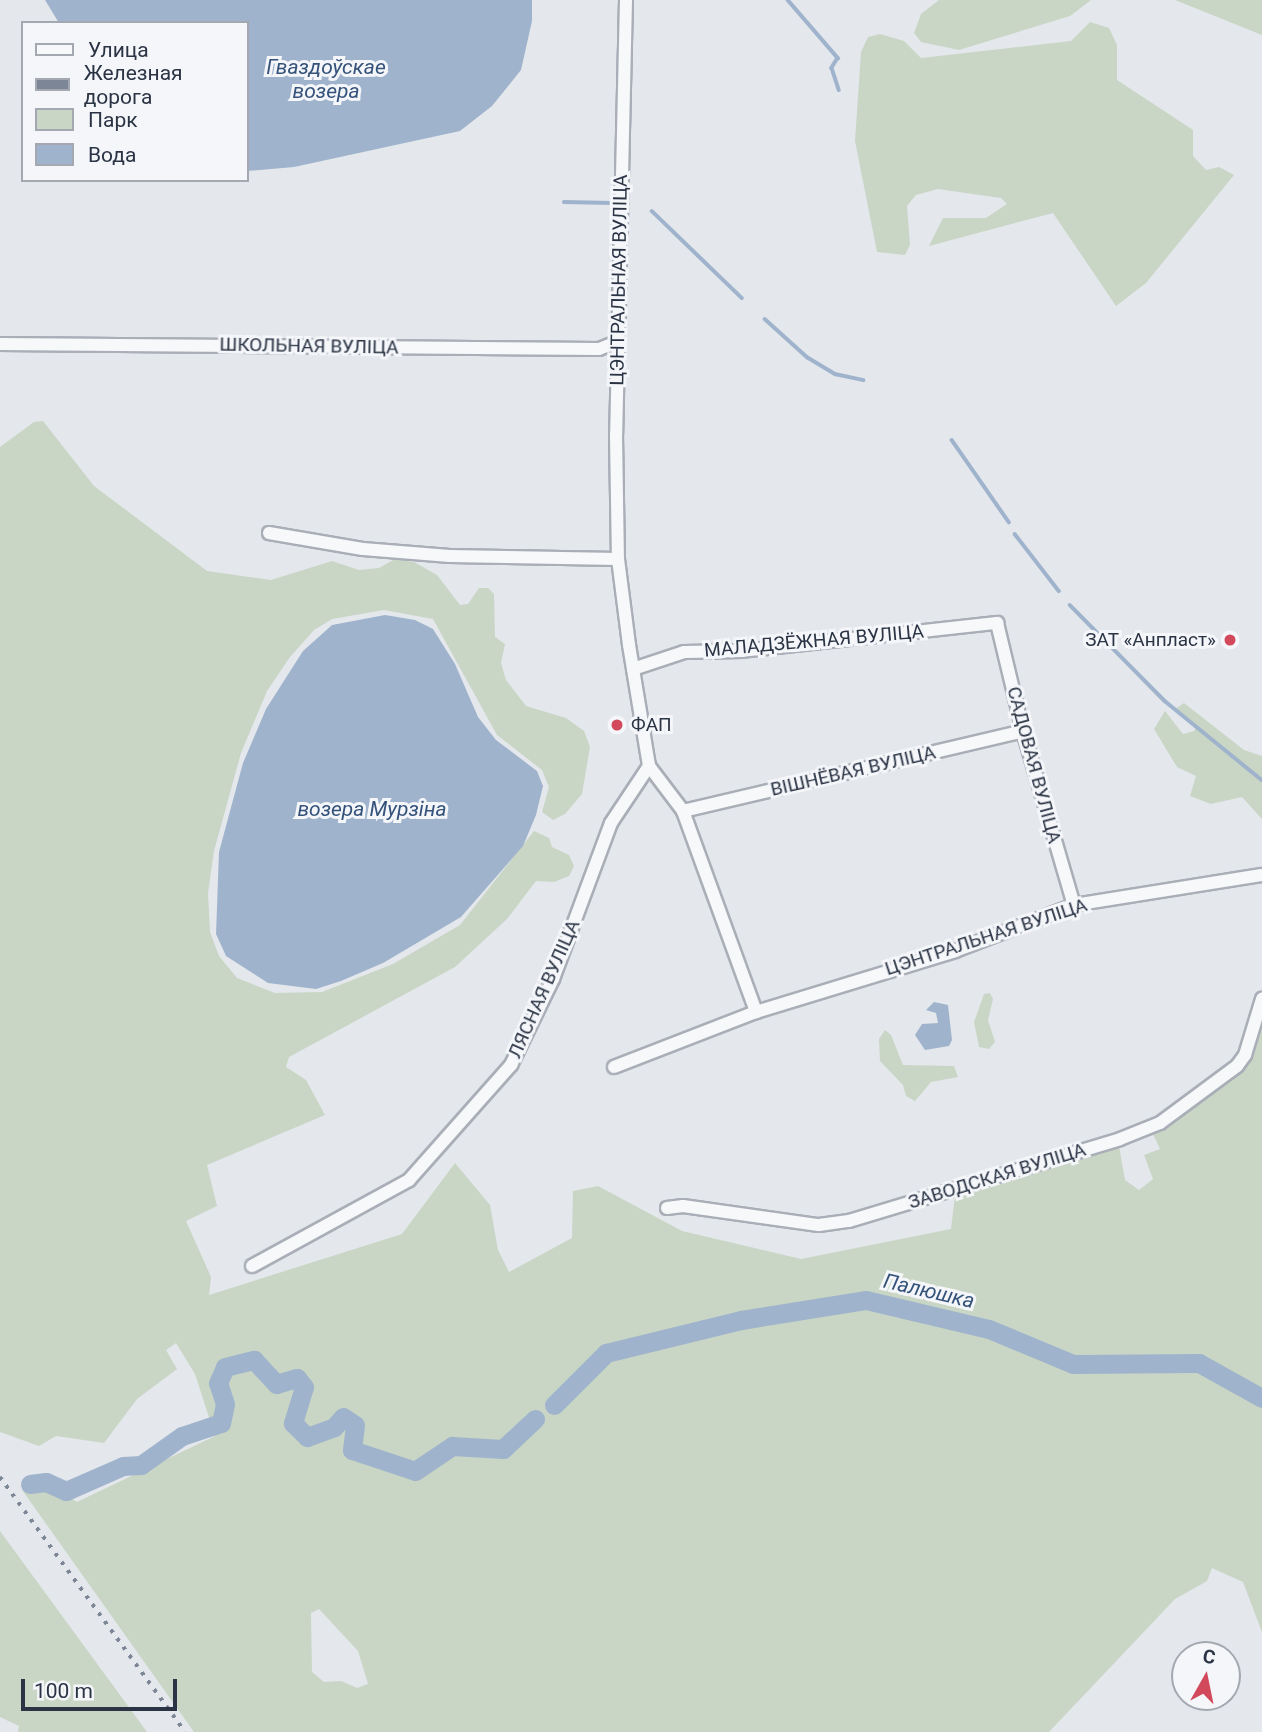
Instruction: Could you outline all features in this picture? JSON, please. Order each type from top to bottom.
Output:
[{"type":"street","name":"ЦЭНТРАЛЬНАЯ ВУЛІЦА","points":[[626,0],[617,342],[618,559],[649,766],[683,811],[756,1012]]},
{"type":"street","name":"ШКОЛЬНАЯ ВУЛІЦА","points":[[0,344],[599,349],[617,342]]},
{"type":"street","points":[[269,533],[363,549],[450,556],[618,559]]},
{"type":"street","name":"МАЛАДЗЁЖНАЯ ВУЛІЦА","points":[[633,669],[684,652],[742,650],[997,623]]},
{"type":"street","name":"САДОВАЯ ВУЛІЦА","points":[[997,623],[1023,731],[1074,905]]},
{"type":"street","name":"ВІШНЁВАЯ ВУЛІЦА","points":[[683,811],[1023,731]]},
{"type":"street","name":"ЛЯСНАЯ ВУЛІЦА","points":[[252,1266],[409,1180],[511,1065],[553,979],[611,823],[649,766]]},
{"type":"street","name":"ЦЭНТРАЛЬНАЯ ВУЛІЦА","points":[[614,1067],[756,1012],[955,951],[1074,905],[1262,875]]},
{"type":"street","name":"ЗАВОДСКАЯ ВУЛІЦА","points":[[667,1208],[683,1206],[818,1226],[849,1221],[1119,1139],[1160,1123],[1237,1066],[1245,1055],[1262,999]]},
{"type":"green space","points":[[939,0],[1091,0],[1070,16],[959,50],[921,42],[914,33],[921,14]]},
{"type":"green space","points":[[1175,0],[1262,0],[1262,35]]},
{"type":"green space","points":[[1090,22],[1109,28],[1117,45],[1117,80],[1193,130],[1193,156],[1206,170],[1219,167],[1234,175],[1146,283],[1116,306],[1053,213],[929,246],[943,218],[986,218],[1007,204],[1001,198],[938,189],[916,195],[907,206],[910,245],[905,255],[877,252],[855,141],[861,52],[868,37],[880,34],[904,41],[921,58],[1071,41]]},
{"type":"green space","points":[[43,421],[94,486],[207,571],[271,580],[332,561],[359,570],[379,568],[395,559],[414,562],[437,575],[460,605],[468,604],[479,588],[488,588],[494,594],[495,637],[505,644],[501,663],[506,680],[526,706],[566,718],[584,731],[590,747],[582,794],[565,814],[553,820],[542,812],[549,787],[542,770],[497,735],[433,619],[384,610],[332,619],[314,630],[290,657],[267,691],[241,753],[214,851],[208,893],[210,932],[219,956],[237,978],[275,993],[322,992],[393,964],[460,925],[534,831],[549,838],[552,847],[569,855],[574,866],[569,876],[554,882],[536,881],[507,919],[455,967],[289,1057],[286,1067],[306,1080],[325,1115],[207,1165],[217,1206],[186,1221],[211,1277],[209,1295],[402,1234],[455,1163],[490,1205],[498,1250],[509,1272],[572,1238],[573,1191],[598,1186],[682,1231],[801,1259],[951,1229],[955,1195],[1119,1146],[1125,1180],[1139,1190],[1153,1179],[1144,1155],[1160,1149],[1153,1134],[1250,1058],[1262,1022],[1262,1632],[1243,1582],[1212,1568],[1207,1581],[1175,1599],[1049,1732],[194,1732],[22,1490],[46,1482],[77,1502],[215,1436],[195,1374],[176,1343],[166,1350],[177,1369],[137,1399],[104,1443],[56,1436],[39,1446],[0,1432],[0,447],[34,422]],"holes":[[[319,1609],[358,1651],[368,1684],[357,1688],[341,1681],[324,1682],[312,1672],[311,1613]]]},
{"type":"green space","points":[[1184,703],[1244,750],[1262,756],[1262,819],[1242,797],[1211,804],[1190,796],[1196,776],[1177,767],[1154,729],[1165,711],[1183,734],[1194,731],[1196,727],[1174,710]]},
{"type":"green space","points":[[990,993],[993,999],[988,1020],[995,1042],[989,1049],[979,1047],[974,1022],[984,994]]},
{"type":"green space","points":[[885,1030],[891,1035],[903,1065],[954,1066],[958,1077],[931,1082],[915,1101],[906,1096],[903,1085],[880,1061],[879,1039]]},
{"type":"green space","points":[[0,1531],[147,1732],[18,1732],[19,1726],[0,1717]]},
{"type":"water","name":"Гваздоўскае возера","points":[[45,0],[532,0],[532,21],[521,70],[492,106],[460,131],[294,167],[248,171],[248,21],[58,21]]},
{"type":"water","name":"возера Мурзіна","points":[[385,615],[415,620],[433,629],[455,664],[478,717],[496,740],[537,771],[543,786],[536,815],[523,846],[461,917],[383,963],[341,981],[316,989],[268,983],[226,956],[216,934],[219,852],[243,763],[266,709],[303,651],[332,625]]},
{"type":"water","points":[[934,1002],[948,1005],[952,1040],[949,1046],[925,1050],[915,1035],[922,1024],[938,1023],[936,1013],[926,1010]]},
{"type":"waterway","points":[[788,0],[838,58],[832,68],[839,90]]},
{"type":"waterway","points":[[564,202],[611,203]]},
{"type":"waterway","points":[[652,211],[742,298]]},
{"type":"waterway","points":[[765,319],[807,357],[835,374],[863,380]]},
{"type":"waterway","points":[[952,440],[1009,522]]},
{"type":"waterway","points":[[1015,534],[1059,591]]},
{"type":"waterway","points":[[1070,605],[1165,701],[1262,780]]},
{"type":"waterway","name":"Палюшка","points":[[554,1405],[606,1353],[741,1320],[866,1300],[989,1329],[1073,1364],[1199,1363],[1262,1398]]},
{"type":"waterway","name":"Палюшка","points":[[30,1484],[46,1482],[66,1491],[123,1466],[141,1465],[182,1436],[221,1423],[225,1404],[218,1383],[225,1367],[254,1360],[276,1384],[297,1378],[304,1387],[293,1423],[307,1437],[334,1427],[343,1417],[355,1425],[352,1450],[415,1471],[452,1446],[503,1449],[535,1419]]},
{"type":"railway","points":[[0,1477],[185,1732]]},
{"type":"place","name":"ЗАТ «Анпласт»","points":[[1230,640]]},
{"type":"place","name":"ФАП","points":[[617,725]]}]
